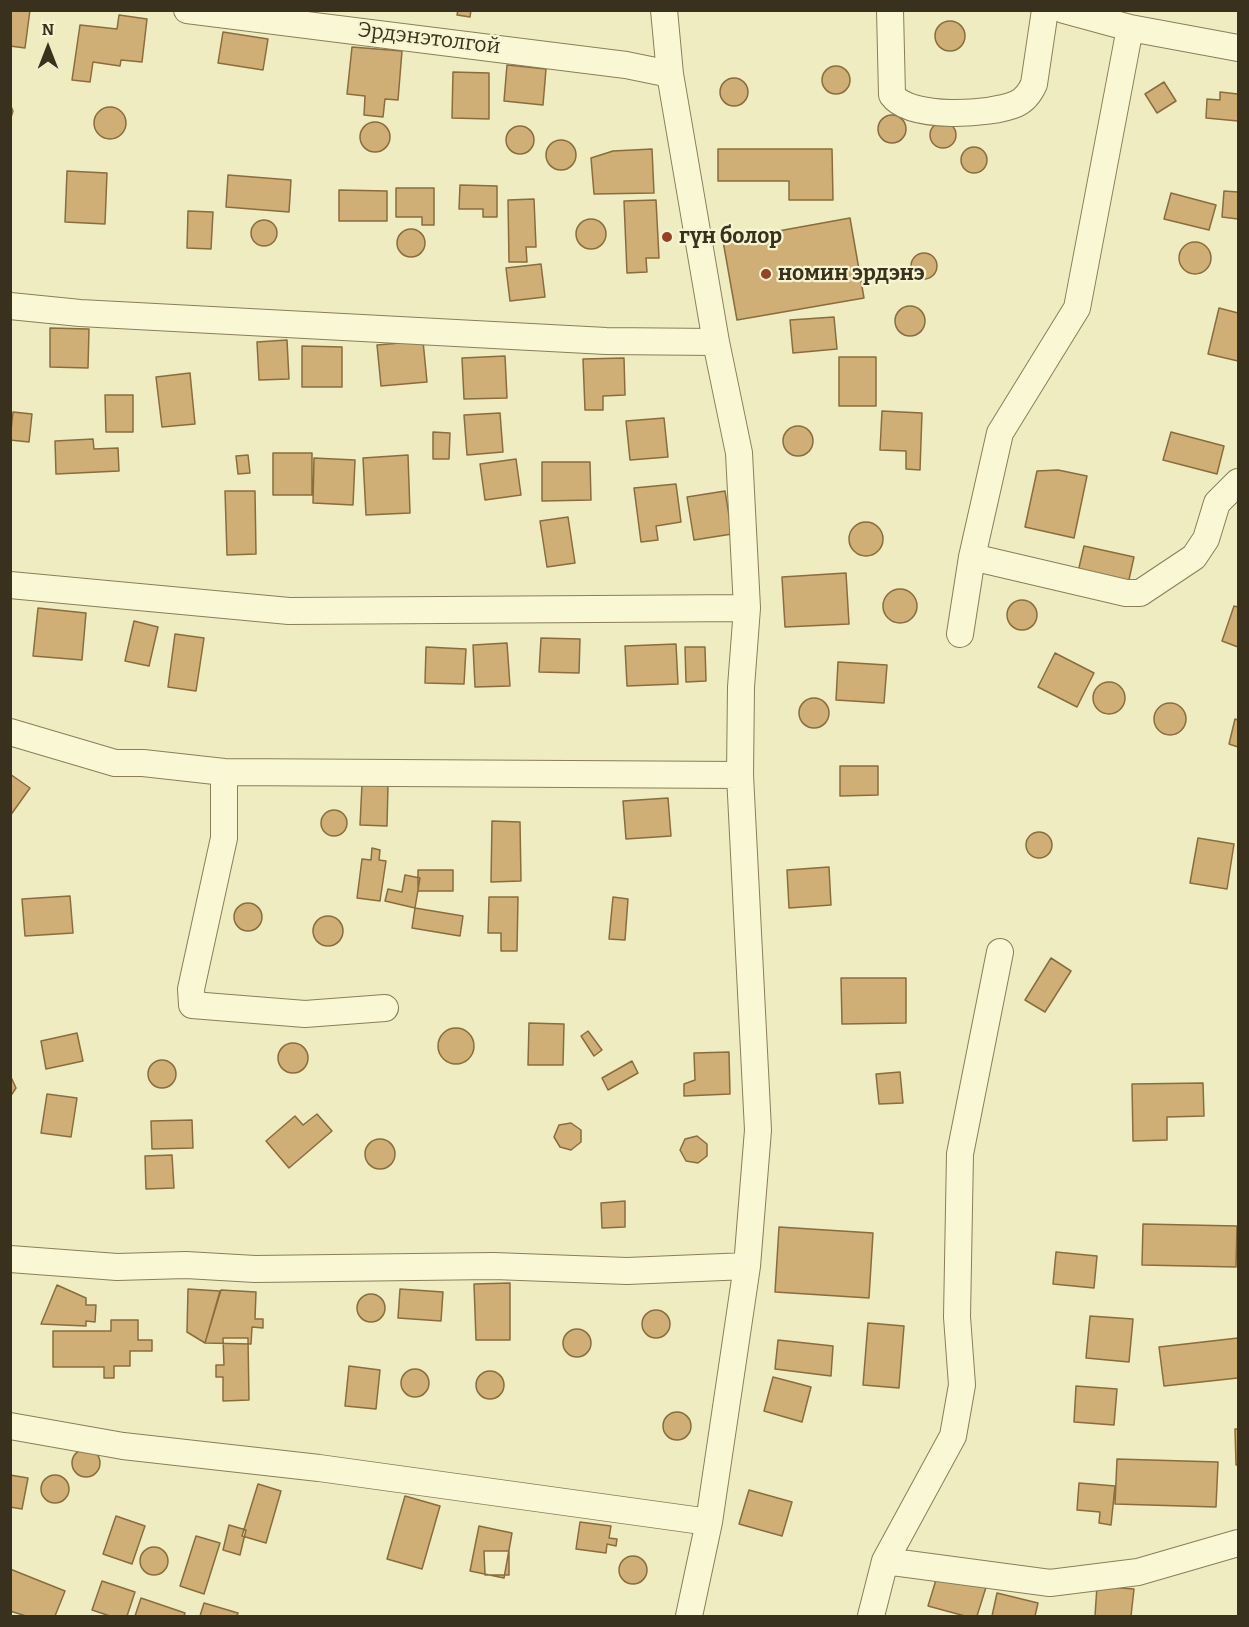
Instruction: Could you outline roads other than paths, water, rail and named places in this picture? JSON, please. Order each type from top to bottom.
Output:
[{"type":"street","name":"Эрдэнэтолгой","points":[[187,10],[626,65],[670,74]]},
{"type":"street","points":[[664,10],[670,74],[716,342],[739,453],[747,608],[741,687],[740,776],[758,1130],[747,1266],[709,1522],[689,1617]]},
{"type":"street","points":[[890,10],[892,95],[897,102],[910,107],[967,114],[1016,104],[1029,95],[1034,84],[1045,10]]},
{"type":"street","points":[[1064,10],[1093,15],[1130,28],[1239,48]]},
{"type":"street","points":[[960,634],[972,557],[1000,433],[1077,308],[1130,28]]},
{"type":"street","points":[[10,306],[80,313],[606,341],[716,342]]},
{"type":"street","points":[[972,557],[1126,593],[1140,593],[1194,557],[1206,539],[1217,503],[1239,483]]},
{"type":"street","points":[[10,585],[289,611],[747,608]]},
{"type":"street","points":[[10,732],[115,763],[143,762],[224,772],[740,776]]},
{"type":"street","points":[[224,772],[224,838],[191,989],[192,1005],[305,1014],[385,1008]]},
{"type":"street","points":[[871,1617],[885,1561],[953,1436],[962,1385],[957,1317],[960,1154],[1000,952]]},
{"type":"street","points":[[10,1259],[117,1267],[186,1265],[255,1269],[494,1266],[627,1271],[747,1266]]},
{"type":"street","points":[[10,1426],[123,1446],[319,1468],[709,1522]]},
{"type":"street","points":[[885,1561],[1050,1583],[1138,1572],[1239,1543]]},
{"type":"place","name":"гүн болор","points":[[667,237]]},
{"type":"place","name":"номин эрдэнэ","points":[[766,274]]}]
